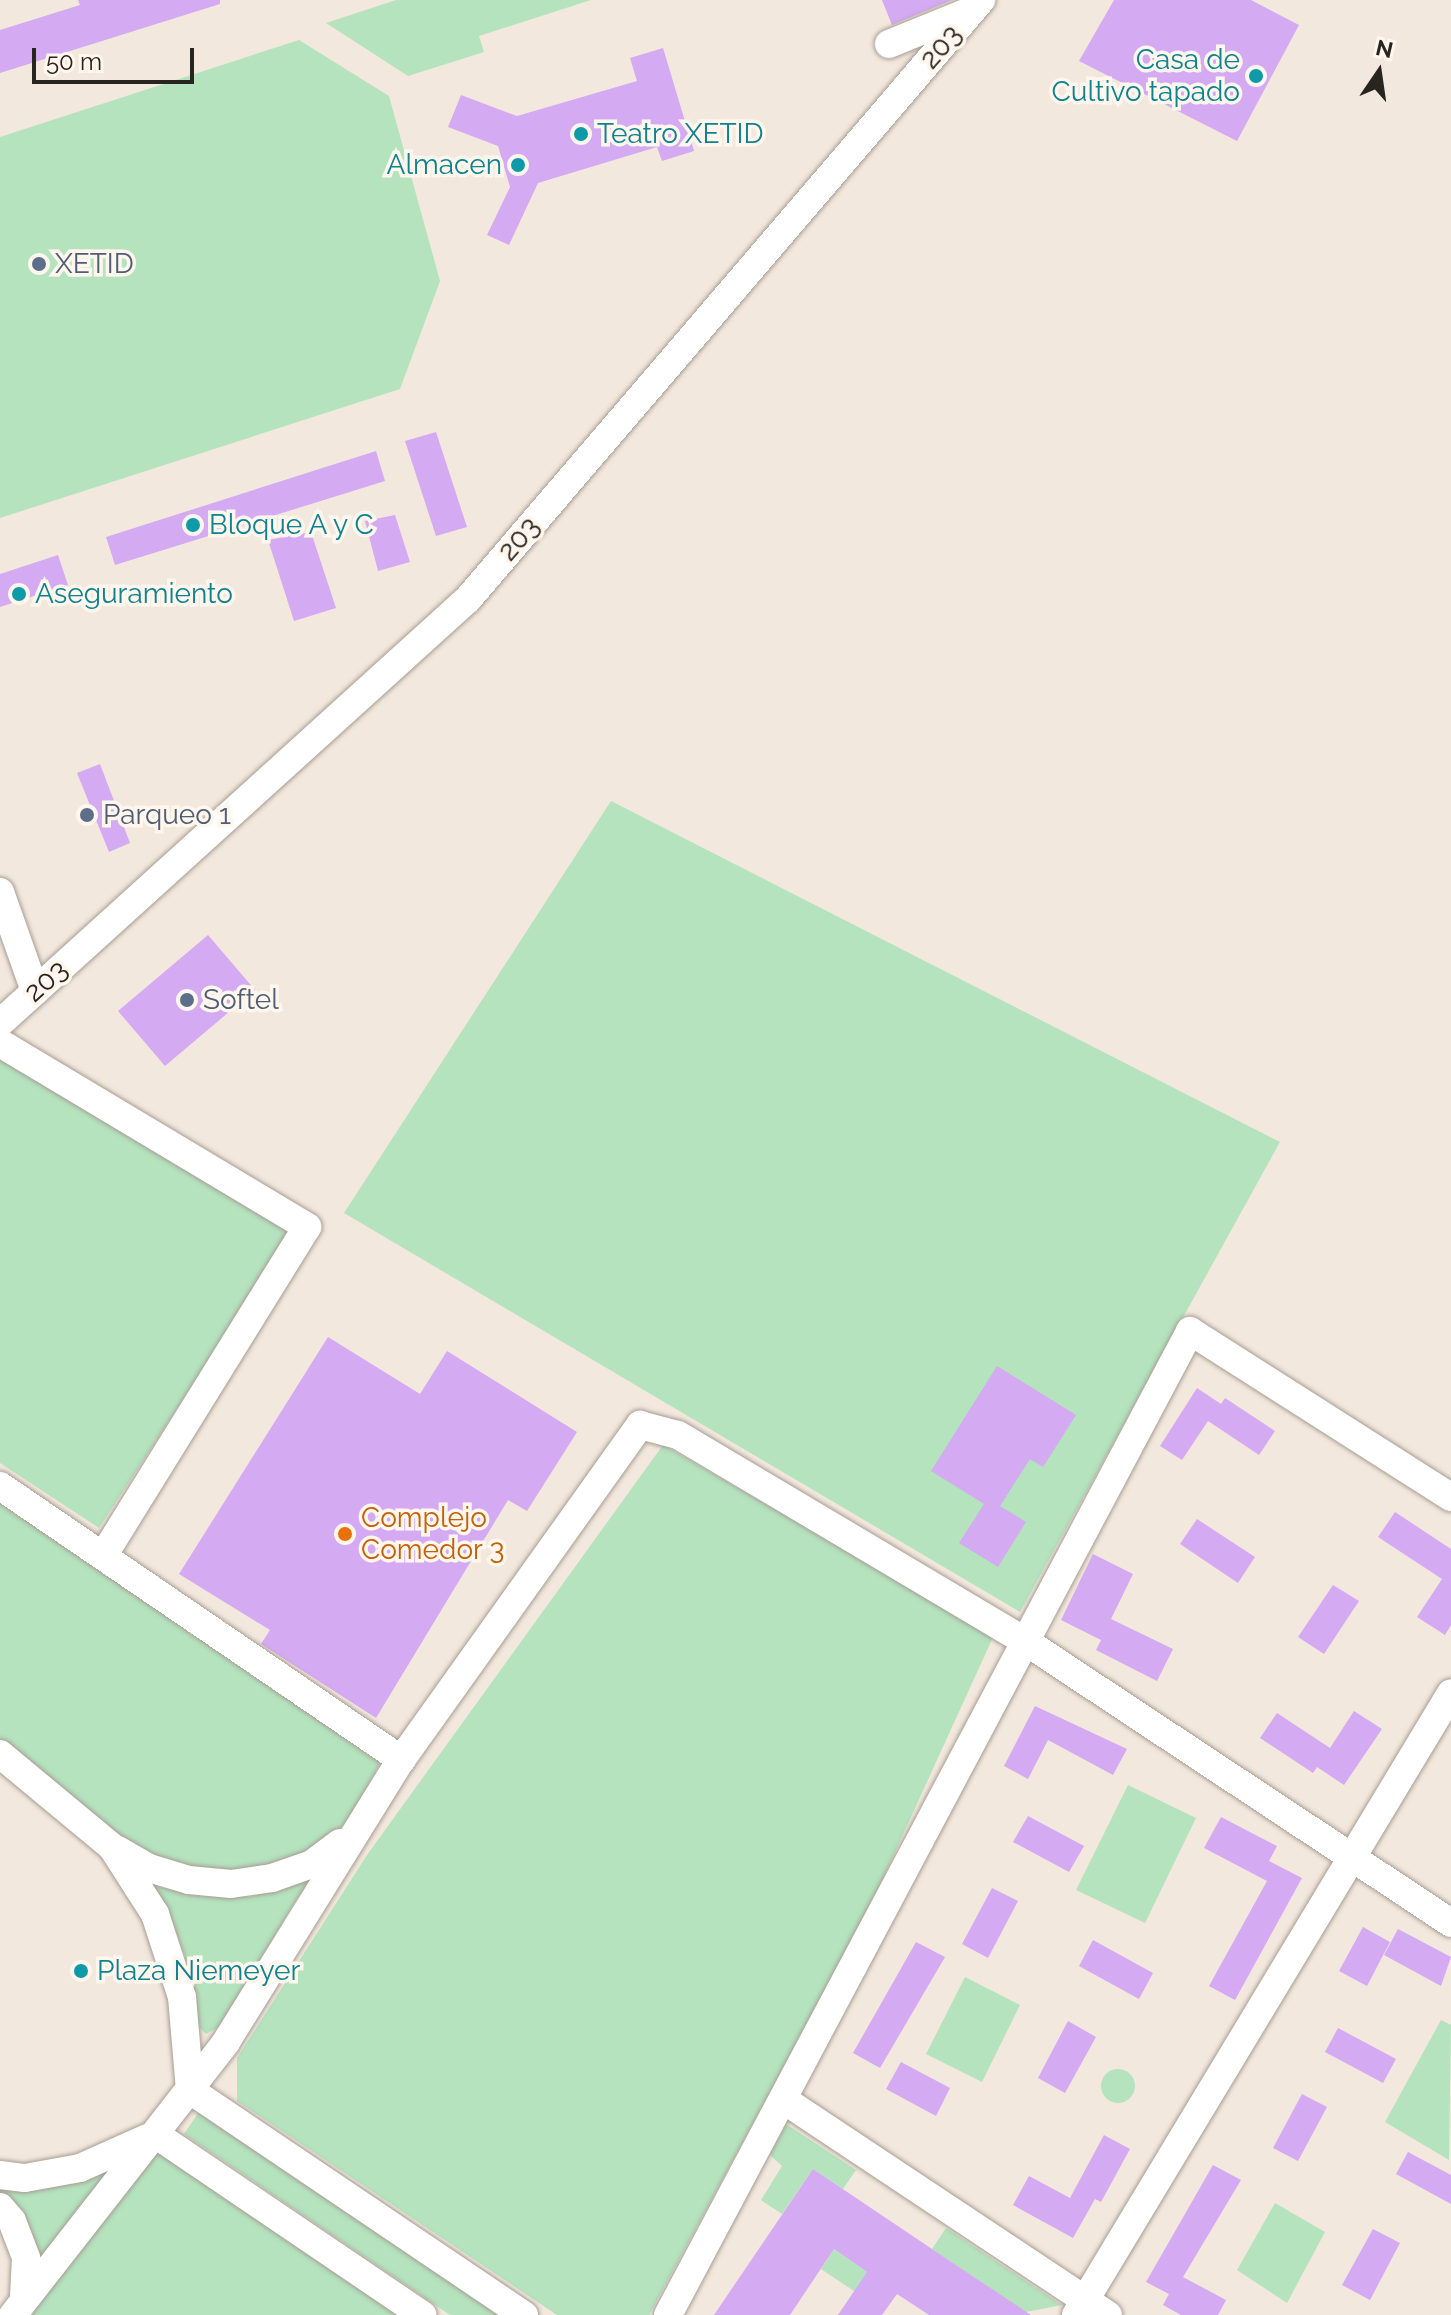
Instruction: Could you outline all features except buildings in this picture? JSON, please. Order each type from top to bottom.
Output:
[{"type":"street","points":[[889,44],[978,4]]},
{"type":"street","name":"203","points":[[0,1023],[468,599],[978,4]]},
{"type":"street","points":[[0,892],[35,991]]},
{"type":"street","points":[[0,1043],[307,1227],[103,1556]]},
{"type":"street","points":[[668,2315],[1028,1643],[1190,1331],[1451,1497]]},
{"type":"street","points":[[19,2305],[226,2042],[350,1835],[640,1425],[678,1435],[1028,1643],[1451,1923]]},
{"type":"street","points":[[0,1486],[401,1760]]},
{"type":"street","points":[[784,2100],[1090,2310],[1349,1855],[1451,1693]]},
{"type":"street","points":[[0,1754],[112,1847],[175,1876],[231,1884],[272,1878],[312,1864],[350,1835]]},
{"type":"street","points":[[112,1847],[155,1914],[177,1983],[190,2090],[524,2315]]},
{"type":"street","points":[[0,2175],[25,2178],[80,2168],[155,2134]]},
{"type":"street","points":[[155,2134],[422,2315]]},
{"type":"street","points":[[0,2207],[12,2221],[26,2258],[19,2305]]},
{"type":"green space","points":[[396,0],[591,0],[479,36],[484,52],[408,76],[326,23]]},
{"type":"green space","points":[[299,40],[389,96],[440,281],[400,389],[0,518],[0,137]]},
{"type":"green space","points":[[611,801],[1280,1142],[1020,1612],[344,1213]]},
{"type":"green space","points":[[0,1055],[292,1233],[99,1528],[0,1463]]},
{"type":"green space","points":[[663,1445],[994,1635],[869,1909],[649,2315],[557,2315],[237,2101],[237,2058],[367,1855]]},
{"type":"green space","points":[[0,1502],[381,1761],[351,1819],[305,1854],[222,1878],[155,1862],[0,1748]]},
{"type":"green space","points":[[1128,1785],[1196,1818],[1145,1923],[1076,1890]]},
{"type":"green space","points":[[326,1863],[296,1900],[221,2026],[206,2034],[198,2026],[185,1956],[154,1887],[249,1897],[299,1880]]},
{"type":"green space","points":[[965,1977],[1020,2005],[982,2082],[926,2054]]},
{"type":"green space","points":[[1441,2020],[1451,2025],[1449,2160],[1385,2122]]},
{"type":"green space","points":[[1118,2069],[1130,2074],[1135,2086],[1130,2098],[1118,2103],[1106,2098],[1101,2086],[1106,2074]]},
{"type":"green space","points":[[201,2109],[502,2315],[450,2315],[184,2134]]},
{"type":"green space","points":[[786,2124],[856,2170],[843,2189],[813,2169],[782,2214],[761,2200],[782,2166],[770,2155]]},
{"type":"green space","points":[[155,2134],[421,2315],[13,2315],[24,2295],[0,2207],[0,2175]]},
{"type":"green space","points":[[1275,2203],[1325,2232],[1287,2303],[1237,2270]]},
{"type":"green space","points":[[946,2228],[1062,2305],[1026,2312],[932,2249]]},
{"type":"green space","points":[[834,2249],[878,2280],[866,2299],[821,2269]]},
{"type":"place","name":"Casa de Cultivo tapado","points":[[1256,76]]},
{"type":"place","name":"Teatro XETID","points":[[581,134]]},
{"type":"place","name":"Almacen","points":[[518,165]]},
{"type":"place","name":"XETID","points":[[39,264]]},
{"type":"place","name":"Bloque A y C","points":[[193,525]]},
{"type":"place","name":"Aseguramiento","points":[[19,594]]},
{"type":"place","name":"Parqueo 1","points":[[87,815]]},
{"type":"place","name":"Softel","points":[[187,1000]]},
{"type":"place","name":"Complejo Comedor 3","points":[[345,1534]]},
{"type":"place","name":"Plaza Niemeyer","points":[[81,1971]]}]
